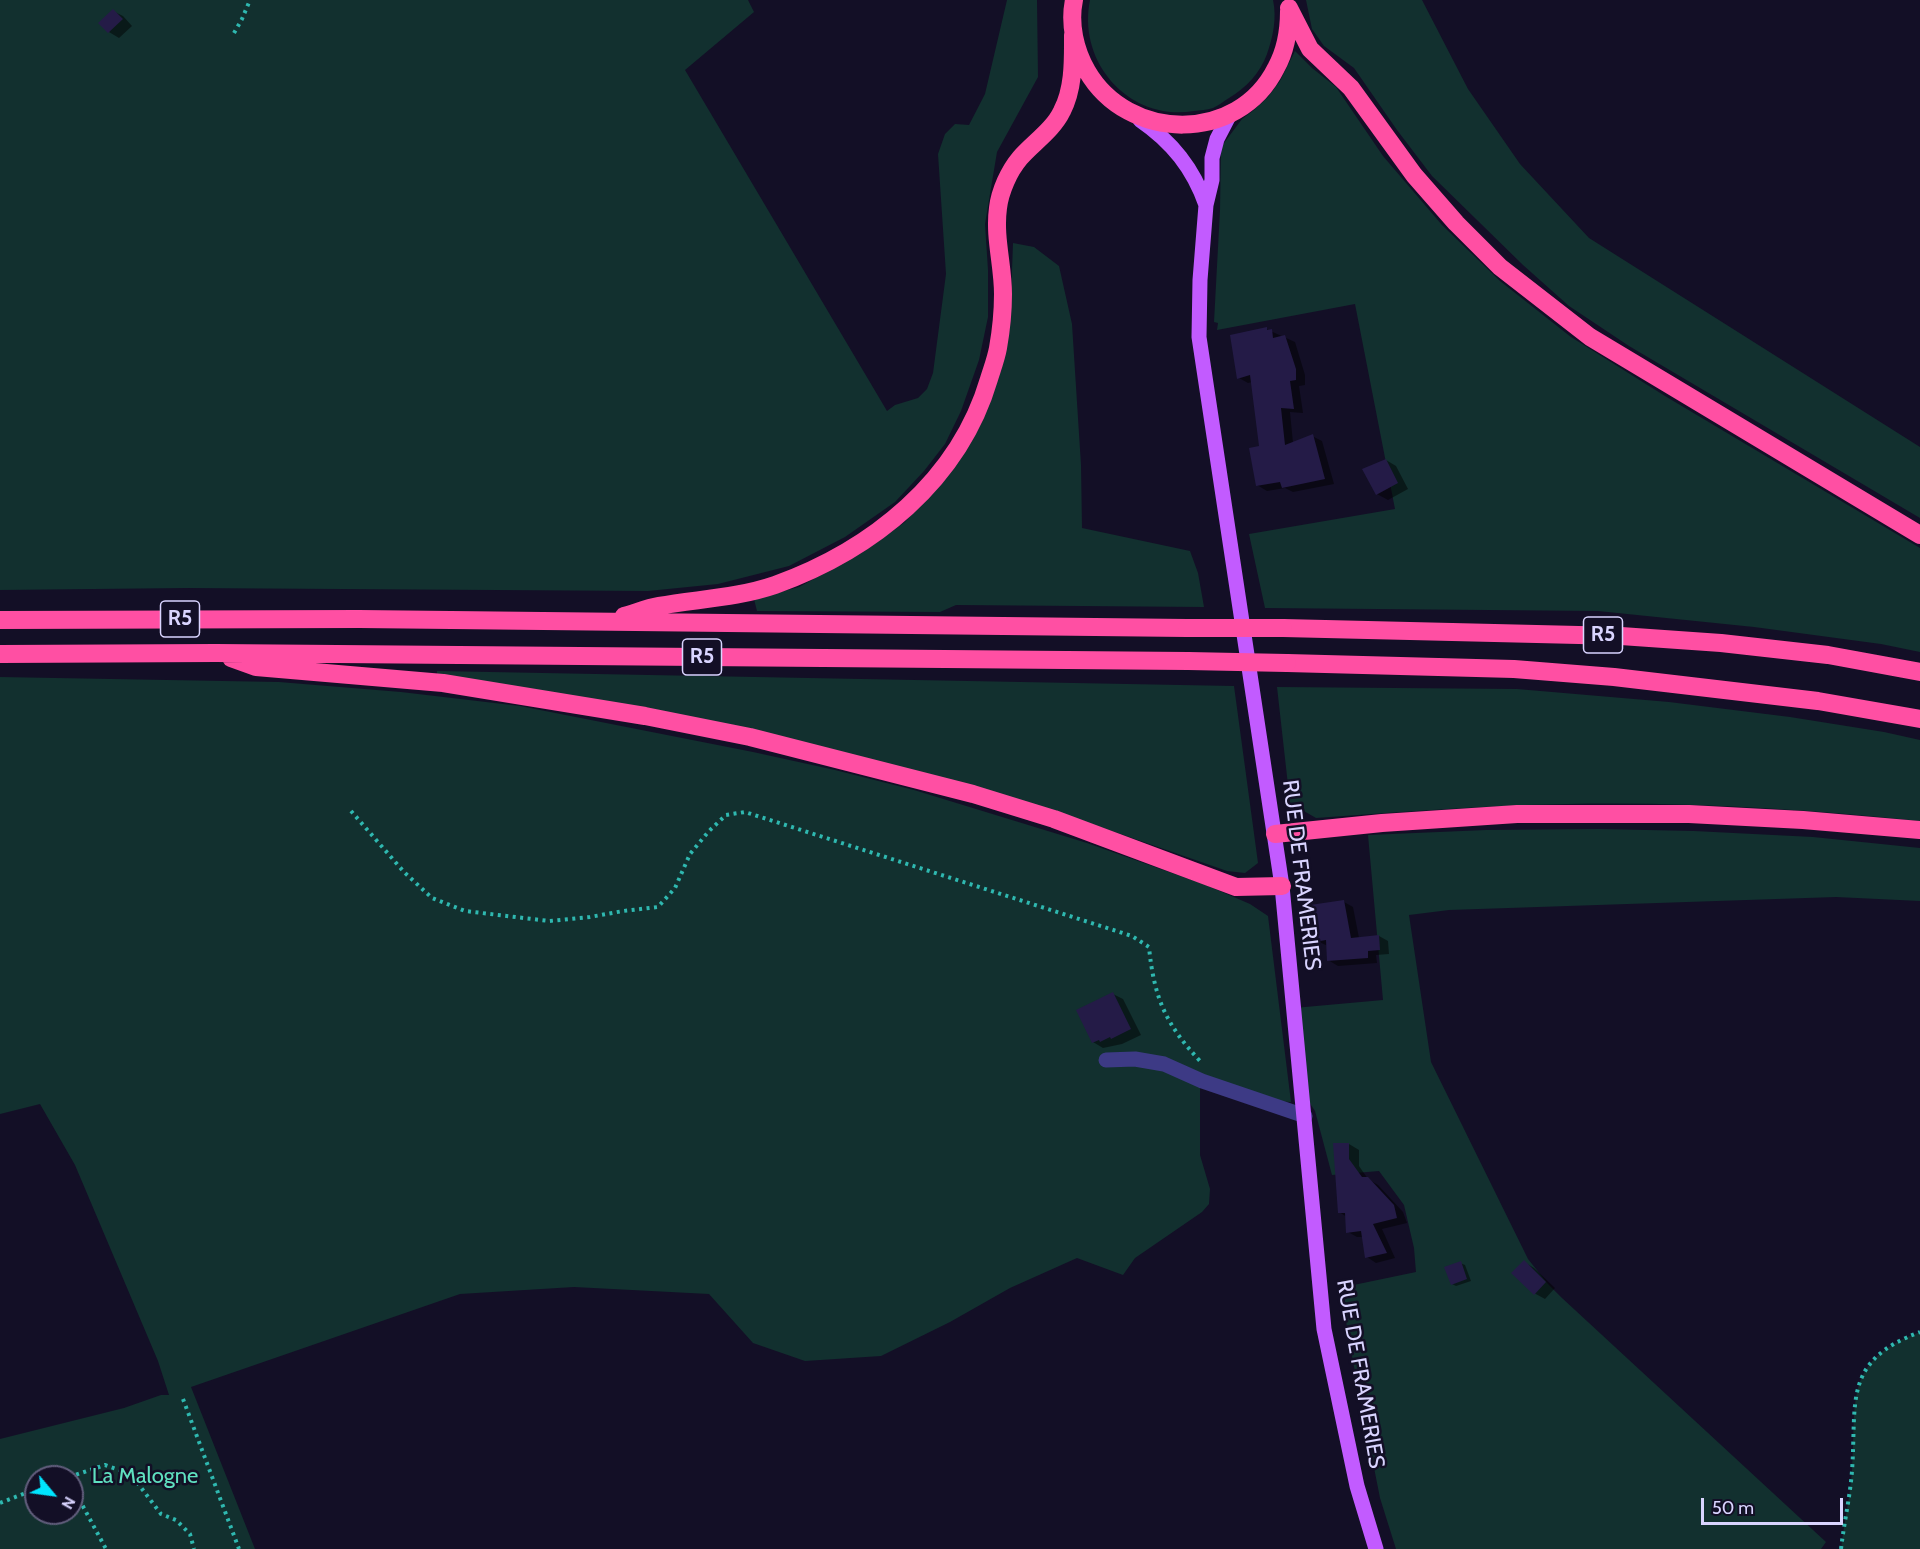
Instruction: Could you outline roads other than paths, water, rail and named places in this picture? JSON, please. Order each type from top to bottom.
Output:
[{"type":"highway","points":[[604,622],[657,606],[722,598],[774,585],[823,564],[863,542],[901,514],[931,485],[960,447],[983,400],[998,350],[1003,293],[998,241],[998,208],[1005,184],[1019,159],[1062,112],[1070,88],[1073,65],[1072,10],[1074,0]]},
{"type":"highway","points":[[1073,35],[1081,60],[1094,82],[1111,100],[1133,114],[1152,121],[1171,125],[1191,125],[1230,114],[1248,102],[1263,87],[1276,70],[1284,50],[1289,29],[1289,4]]},
{"type":"highway","points":[[1289,4],[1310,49],[1351,88],[1414,175],[1456,223],[1500,267],[1590,337],[1920,535]]},
{"type":"highway","name":"R5","points":[[0,620],[359,619],[1283,628],[1632,636],[1828,655],[1920,672]]},
{"type":"highway","points":[[216,653],[256,667],[443,683],[645,716],[750,737],[973,794],[1054,819],[1236,887],[1282,886]]},
{"type":"highway","name":"R5","points":[[0,654],[216,653],[1188,661],[1514,669],[1614,677],[1818,701],[1920,719]]},
{"type":"highway","points":[[1275,834],[1382,823],[1517,814],[1689,814],[1803,820],[1920,830]]},
{"type":"main road","name":"RUE DE FRAMERIES","points":[[1133,114],[1172,145],[1199,185],[1206,205]]},
{"type":"main road","name":"RUE DE FRAMERIES","points":[[1230,114],[1217,139],[1212,158],[1212,180],[1206,205],[1199,289],[1199,337],[1282,886],[1324,1329],[1357,1486],[1376,1549]]},
{"type":"street","points":[[1106,1060],[1135,1059],[1164,1064],[1202,1081],[1305,1116]]},
{"type":"park label","name":"La Malogne","points":[[145,1477]]}]
